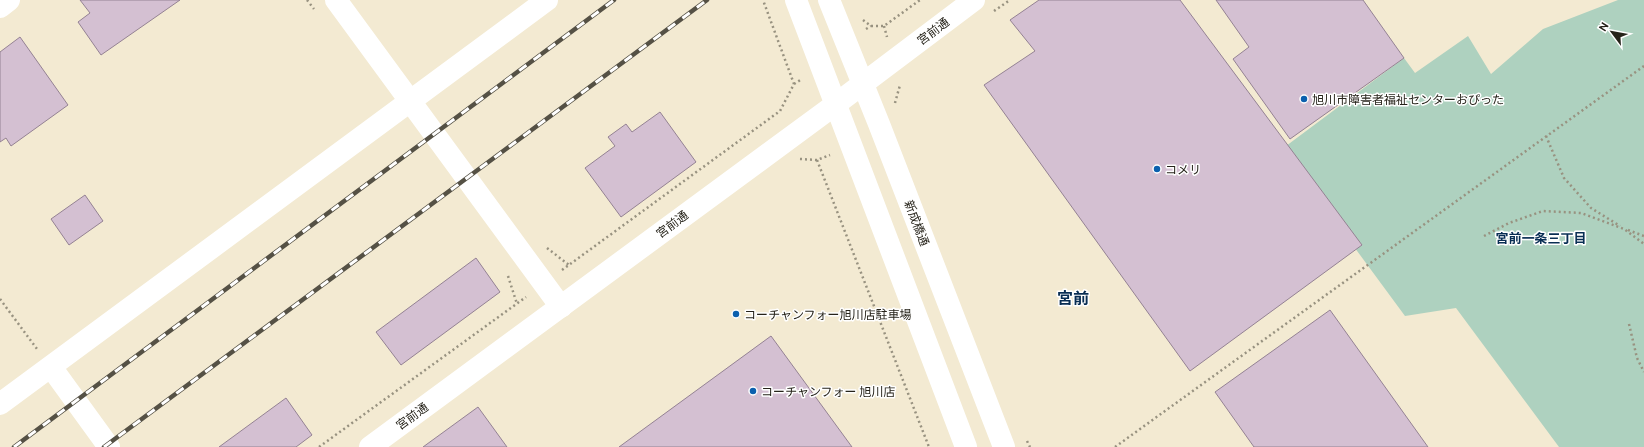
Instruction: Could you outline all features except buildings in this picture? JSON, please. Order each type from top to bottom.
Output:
[{"type":"street","points":[[0,7],[9,0]]},
{"type":"street","points":[[336,0],[561,307]]},
{"type":"street","points":[[0,404],[547,0]]},
{"type":"street","points":[[796,0],[966,447]]},
{"type":"street","name":"新成橋通","points":[[829,0],[1004,447]]},
{"type":"street","name":"宮前通","points":[[370,447],[862,84],[983,7]]},
{"type":"street","points":[[51,367],[109,447]]},
{"type":"path","points":[[319,447],[780,111],[794,84],[763,0]]},
{"type":"path","points":[[858,17],[871,26],[884,26],[920,0]]},
{"type":"path","points":[[983,7],[1010,0]]},
{"type":"path","points":[[1115,447],[1644,66]]},
{"type":"path","points":[[895,106],[900,84]]},
{"type":"path","points":[[1546,136],[1564,178],[1591,208],[1644,244]]},
{"type":"path","points":[[817,160],[930,447]]},
{"type":"path","points":[[1484,236],[1509,223],[1543,211],[1581,213],[1644,236]]},
{"type":"path","points":[[546,247],[569,265]]},
{"type":"path","points":[[509,277],[517,304]]},
{"type":"path","points":[[0,299],[51,367]]},
{"type":"path","points":[[1629,324],[1637,358],[1644,372]]},
{"type":"path","points":[[1027,440],[1030,447]]},
{"type":"green space","points":[[1618,0],[1644,0],[1644,447],[1559,447],[1456,308],[1405,316],[1282,149],[1404,58],[1415,73],[1468,36],[1491,74],[1543,29]]},
{"type":"railway","points":[[14,447],[614,0]]},
{"type":"railway","points":[[104,447],[707,0]]},
{"type":"place","name":"旭川市障害者福祉センターおぴった","points":[[1304,99]]},
{"type":"place","name":"コメリ","points":[[1157,169]]},
{"type":"place","name":"コーチャンフォー旭川店駐車場","points":[[736,314]]},
{"type":"place","name":"コーチャンフォー 旭川店","points":[[753,391]]},
{"type":"district","name":"宮前一条三丁目","points":[[1541,238]]},
{"type":"district","name":"宮前","points":[[1073,298]]}]
